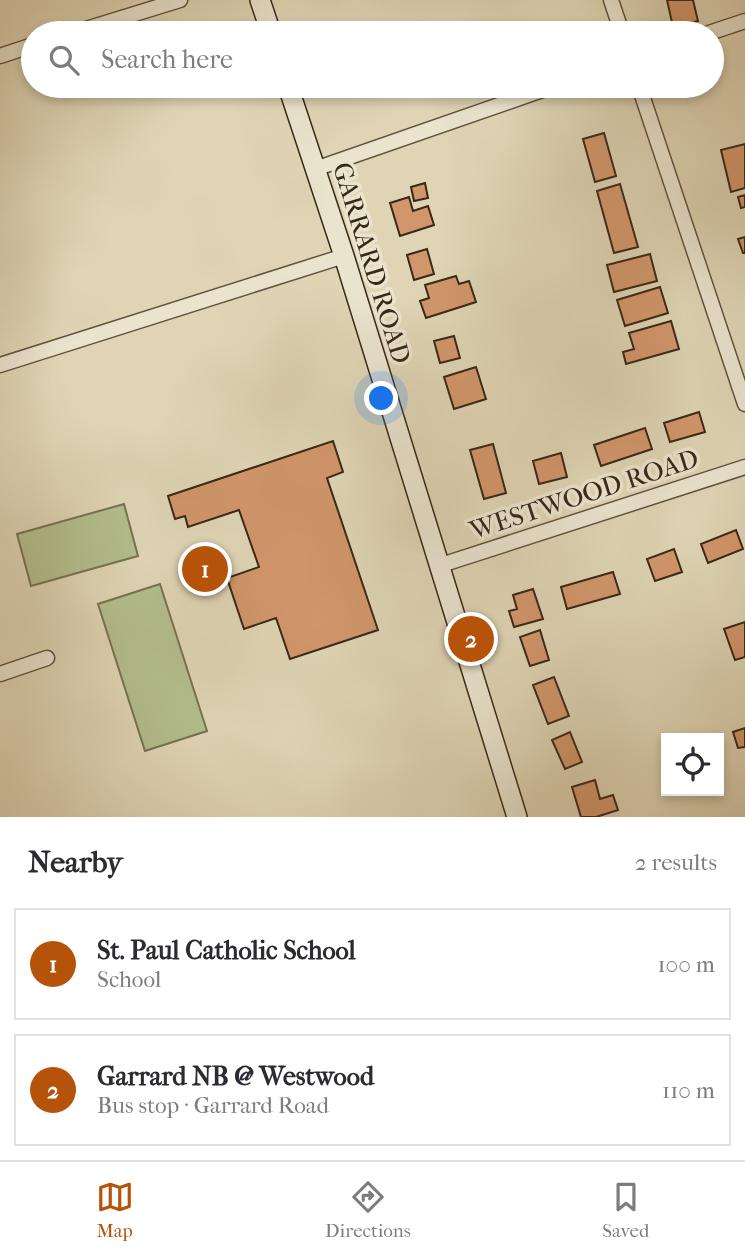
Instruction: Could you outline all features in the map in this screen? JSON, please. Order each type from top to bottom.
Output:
[{"type":"street","points":[[112,21],[180,0]]},
{"type":"street","points":[[260,0],[267,21]]},
{"type":"street","points":[[611,0],[618,21]]},
{"type":"street","points":[[724,28],[745,21]]},
{"type":"street","points":[[0,56],[21,49]]},
{"type":"street","name":"GARRARD ROAD","points":[[292,98],[344,256],[517,817]]},
{"type":"street","points":[[315,169],[519,98]]},
{"type":"street","points":[[643,98],[745,404]]},
{"type":"street","points":[[0,365],[344,256]]},
{"type":"street","name":"WESTWOOD ROAD","points":[[438,566],[745,467]]},
{"type":"street","points":[[0,674],[47,658]]},
{"type":"green space","points":[[124,504],[138,556],[31,586],[17,534]]},
{"type":"green space","points":[[160,584],[207,731],[145,751],[98,604]]},
{"type":"building","points":[[667,0],[693,0],[698,21],[672,21]]},
{"type":"building","points":[[604,133],[616,176],[595,182],[583,139]]},
{"type":"building","points":[[745,144],[745,188],[731,192],[721,150]]},
{"type":"building","points":[[425,183],[428,198],[414,201],[411,187]]},
{"type":"building","points":[[620,184],[638,247],[614,253],[597,191]]},
{"type":"building","points":[[745,195],[745,207],[741,208],[738,197]]},
{"type":"building","points":[[409,197],[413,211],[428,206],[434,225],[400,236],[390,203]]},
{"type":"building","points":[[745,237],[745,253],[743,253],[738,239]]},
{"type":"building","points":[[427,249],[434,274],[414,280],[407,255]]},
{"type":"building","points":[[650,254],[657,281],[614,292],[607,265]]},
{"type":"building","points":[[456,276],[459,284],[469,281],[476,302],[426,318],[420,301],[429,298],[425,285]]},
{"type":"building","points":[[660,287],[668,313],[625,326],[617,300]]},
{"type":"building","points":[[671,321],[679,349],[626,364],[623,352],[634,349],[629,333]]},
{"type":"building","points":[[454,336],[460,358],[440,363],[434,341]]},
{"type":"building","points":[[476,367],[486,399],[454,409],[444,377]]},
{"type":"building","points":[[699,412],[705,432],[670,442],[664,423]]},
{"type":"building","points":[[645,428],[652,449],[601,466],[594,445]]},
{"type":"building","points":[[333,441],[343,472],[327,478],[378,630],[290,659],[276,618],[244,629],[227,578],[259,567],[239,510],[188,527],[185,516],[175,519],[168,496]]},
{"type":"building","points":[[493,444],[506,493],[484,499],[470,450]]},
{"type":"building","points":[[561,453],[567,477],[539,484],[533,461]]},
{"type":"building","points":[[736,530],[743,549],[708,563],[701,544]]},
{"type":"building","points":[[674,549],[682,572],[655,581],[647,559]]},
{"type":"building","points":[[613,572],[620,594],[567,609],[561,587]]},
{"type":"building","points":[[533,589],[543,619],[514,627],[509,611],[517,609],[513,595]]},
{"type":"building","points":[[745,622],[745,657],[735,660],[724,629]]},
{"type":"building","points":[[540,630],[549,660],[530,666],[520,637]]},
{"type":"building","points":[[554,677],[569,716],[548,724],[533,685]]},
{"type":"building","points":[[745,728],[745,747],[738,748],[733,732]]},
{"type":"building","points":[[570,732],[582,762],[565,769],[552,740]]},
{"type":"building","points":[[595,780],[600,799],[613,795],[618,810],[596,817],[581,817],[572,787]]},
{"type":"place","name":"St. Paul Catholic School","points":[[205,569]]},
{"type":"place","name":"Garrard NB @ Westwood","points":[[471,639]]}]
